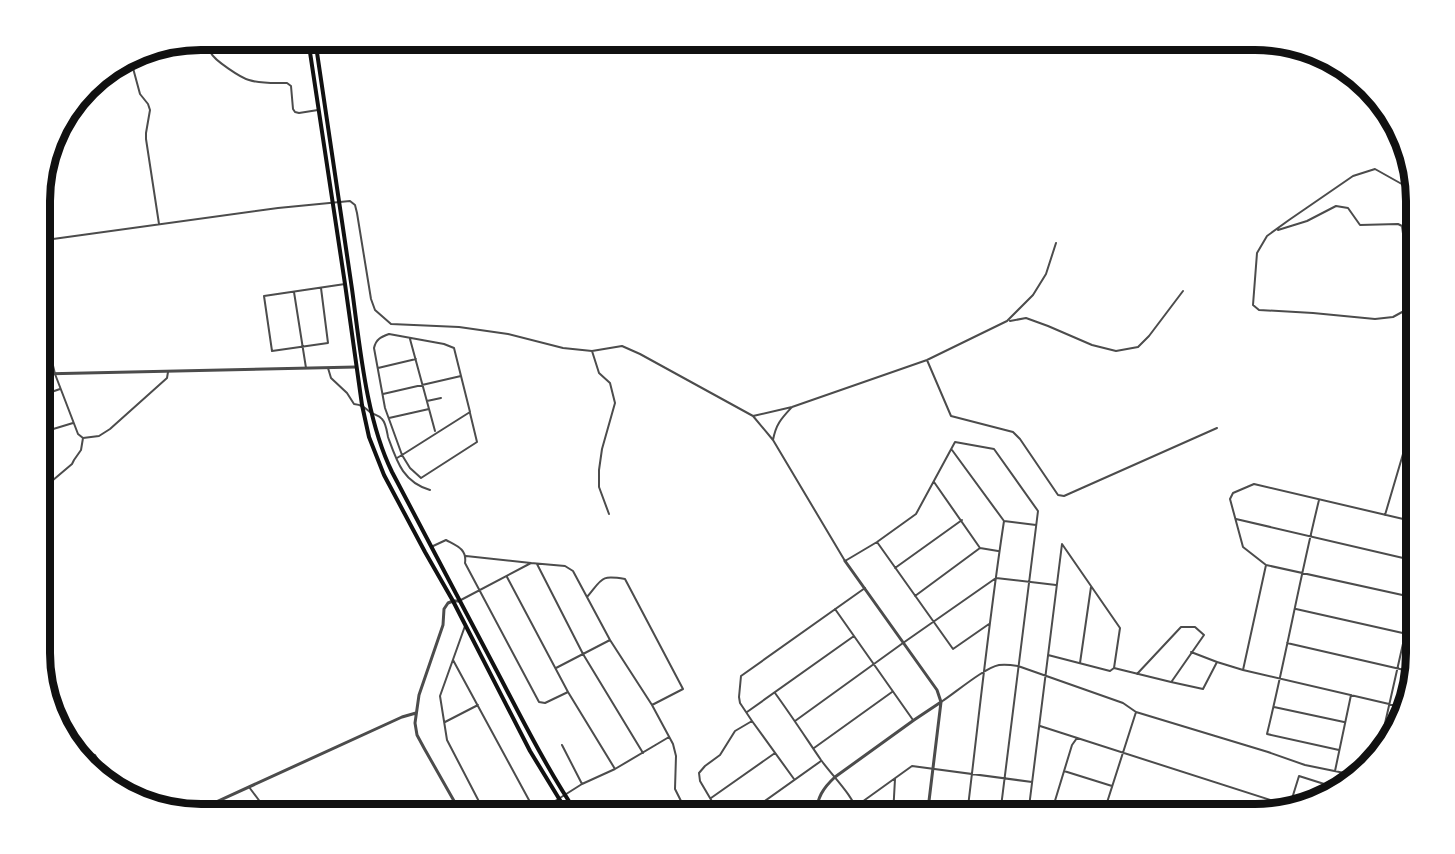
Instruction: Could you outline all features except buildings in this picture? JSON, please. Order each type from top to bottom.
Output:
[{"type":"main road","points":[[310,50],[362,405],[369,436],[384,475],[453,601],[530,751],[563,804]]},
{"type":"main road","points":[[317,50],[363,367],[372,414],[384,456],[537,747],[571,804]]},
{"type":"street","points":[[210,50],[213,57],[246,80],[287,83],[291,86],[295,112],[318,110]]},
{"type":"street","points":[[132,66],[140,94],[150,110],[146,133],[159,224]]},
{"type":"street","points":[[1404,186],[1375,169],[1353,176],[1267,236],[1257,253],[1253,305],[1259,310],[1375,319],[1393,317],[1405,311]]},
{"type":"street","points":[[50,235],[53,239],[278,208],[350,201],[355,205],[371,299],[375,310],[391,324],[459,327],[508,334],[563,348],[592,351],[622,346],[753,416],[773,440],[845,561],[937,690],[941,702],[929,804]]},
{"type":"street","points":[[1275,230],[1307,221],[1336,206],[1348,208],[1360,225],[1398,224],[1402,226],[1405,241]]},
{"type":"street","points":[[1007,321],[1033,295],[1046,274],[1056,243]]},
{"type":"street","points":[[321,288],[328,343],[272,351],[264,296],[345,284]]},
{"type":"street","points":[[753,416],[792,407],[927,360],[1007,321],[1026,318],[1092,345],[1116,351],[1138,347],[1183,291]]},
{"type":"street","points":[[294,292],[306,368]]},
{"type":"street","points":[[389,334],[410,339],[444,344],[454,348],[477,442],[421,478],[410,468],[402,455],[385,408],[374,348],[381,337],[389,334]]},
{"type":"street","points":[[410,339],[436,433]]},
{"type":"street","points":[[592,351],[599,373],[610,383],[615,403],[602,449],[599,471],[599,487],[609,514]]},
{"type":"street","points":[[50,353],[55,374],[73,423],[78,434],[83,438],[99,436],[110,429],[167,378],[168,371]]},
{"type":"street","points":[[378,368],[416,359]]},
{"type":"street","points":[[927,360],[951,416],[1013,432],[1020,438],[1058,495],[1064,496],[1217,428]]},
{"type":"street","points":[[50,374],[363,367]]},
{"type":"street","points":[[328,368],[331,378],[347,393],[354,404],[362,405],[383,420],[403,472],[411,481],[430,490]]},
{"type":"street","points":[[382,394],[461,376]]},
{"type":"street","points":[[50,392],[60,389]]},
{"type":"street","points":[[427,401],[441,398]]},
{"type":"street","points":[[773,440],[775,428],[792,407]]},
{"type":"street","points":[[389,418],[429,409]]},
{"type":"street","points":[[397,458],[470,412]]},
{"type":"street","points":[[50,430],[73,423]]},
{"type":"street","points":[[50,483],[72,464],[81,450],[83,438]]},
{"type":"street","points":[[845,561],[877,542],[916,514],[956,442],[994,449],[1038,511],[1001,804]]},
{"type":"street","points":[[952,449],[1004,521],[989,624],[968,804]]},
{"type":"street","points":[[1385,515],[1403,454],[1405,455]]},
{"type":"street","points":[[934,482],[980,548]]},
{"type":"street","points":[[1405,520],[1254,484],[1233,493],[1230,499],[1243,548],[1266,565],[1405,596]]},
{"type":"street","points":[[1319,500],[1268,734],[1339,750]]},
{"type":"street","points":[[1236,519],[1405,558]]},
{"type":"street","points":[[895,568],[962,520]]},
{"type":"street","points":[[1004,521],[1036,525]]},
{"type":"street","points":[[431,547],[446,540],[462,549],[466,556],[465,563],[538,702],[545,703],[568,692]]},
{"type":"street","points":[[877,542],[953,649],[989,624]]},
{"type":"street","points":[[1029,804],[1062,544],[1120,628],[1114,668]]},
{"type":"street","points":[[915,596],[980,548],[999,551]]},
{"type":"street","points":[[466,556],[565,566],[573,571],[610,640],[652,705],[673,744],[676,756],[675,789],[682,804]]},
{"type":"street","points":[[456,804],[417,735],[415,723],[419,695],[443,625],[444,609],[448,603],[459,601],[531,563]]},
{"type":"street","points":[[536,563],[583,654],[643,753]]},
{"type":"street","points":[[1243,670],[1266,565]]},
{"type":"street","points":[[507,577],[568,692],[615,770]]},
{"type":"street","points":[[587,597],[603,578],[625,579],[683,689],[652,705]]},
{"type":"street","points":[[795,721],[996,578],[1057,585]]},
{"type":"street","points":[[1080,663],[1091,587]]},
{"type":"street","points":[[794,779],[740,704],[741,676],[865,588]]},
{"type":"street","points":[[836,609],[914,720]]},
{"type":"street","points":[[1296,609],[1404,633]]},
{"type":"street","points":[[465,626],[440,696],[447,740],[480,804]]},
{"type":"street","points":[[1137,674],[1181,627],[1195,627],[1204,635],[1171,682]]},
{"type":"street","points":[[1382,733],[1405,630]]},
{"type":"street","points":[[747,712],[854,636]]},
{"type":"street","points":[[556,668],[610,640]]},
{"type":"street","points":[[1287,644],[1404,670]]},
{"type":"street","points":[[1191,652],[1243,670],[1396,706]]},
{"type":"street","points":[[1048,655],[1110,671],[1114,668],[1203,688],[1217,662]]},
{"type":"street","points":[[453,660],[530,804]]},
{"type":"street","points":[[817,804],[824,787],[835,777],[985,672],[996,665],[1006,664],[1018,666],[1123,703],[1136,712],[1305,765],[1346,773]]},
{"type":"street","points":[[814,748],[893,692]]},
{"type":"street","points":[[775,693],[853,804]]},
{"type":"street","points":[[1335,771],[1351,695]]},
{"type":"street","points":[[444,722],[478,705]]},
{"type":"street","points":[[1274,706],[1345,722]]},
{"type":"street","points":[[1106,804],[1136,712]]},
{"type":"street","points":[[212,804],[402,717],[416,713]]},
{"type":"street","points":[[714,804],[700,781],[699,773],[720,755],[735,731],[752,721]]},
{"type":"street","points":[[1040,726],[1277,803]]},
{"type":"street","points":[[552,804],[582,784],[615,770],[669,737]]},
{"type":"street","points":[[1054,804],[1072,745],[1077,738]]},
{"type":"street","points":[[562,745],[582,784]]},
{"type":"street","points":[[88,753],[95,755],[103,768]]},
{"type":"street","points":[[710,798],[775,753]]},
{"type":"street","points":[[760,804],[822,760]]},
{"type":"street","points":[[859,804],[912,766],[1032,782]]},
{"type":"street","points":[[1064,771],[1112,786]]},
{"type":"street","points":[[1292,800],[1299,776],[1328,785]]},
{"type":"street","points":[[894,804],[895,779]]},
{"type":"street","points":[[249,787],[262,804]]}]
